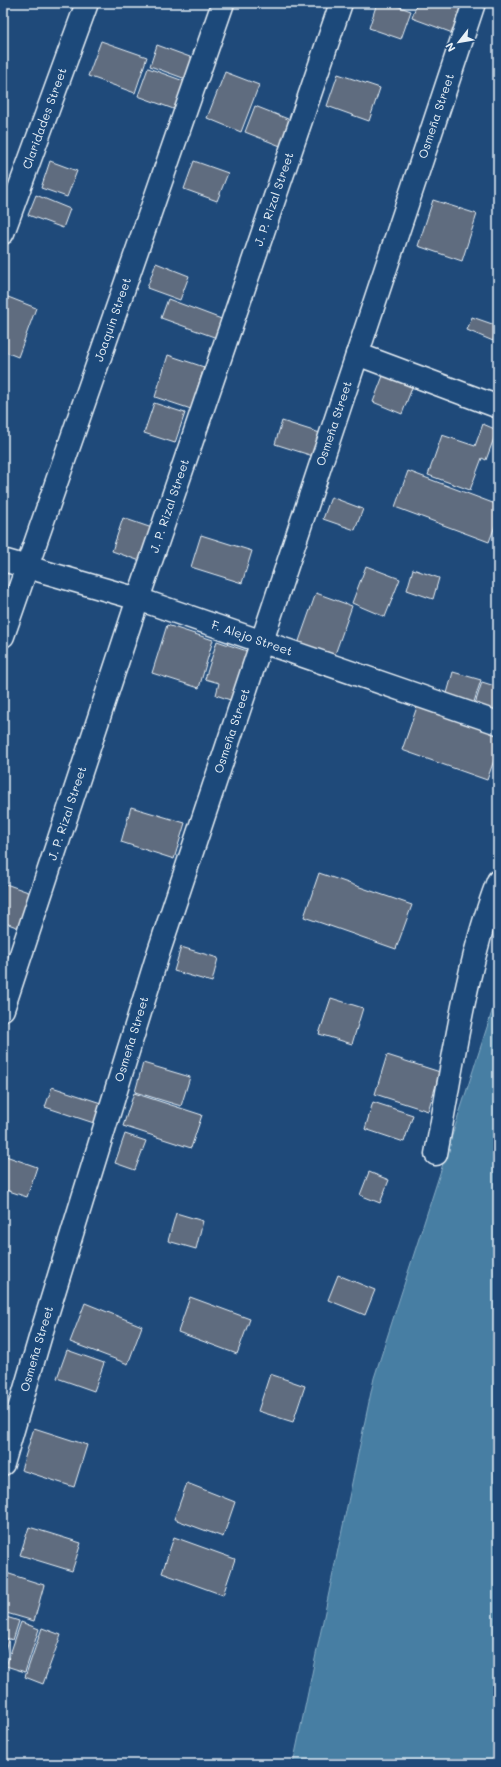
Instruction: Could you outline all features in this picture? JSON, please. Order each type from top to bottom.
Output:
[{"type":"street","name":"Claridades Street","points":[[3,233],[86,3]]},
{"type":"street","name":"Joaquin Street","points":[[3,636],[223,3]]},
{"type":"street","name":"J. P. Rizal Street","points":[[3,1009],[138,599],[341,3]]},
{"type":"street","name":"Osmeña Street","points":[[3,1464],[42,1331],[158,954],[474,3]]},
{"type":"street","points":[[357,354],[496,406]]},
{"type":"street","name":"F. Alejo Street","points":[[3,560],[138,599],[498,723]]},
{"type":"street","points":[[436,1154],[474,957],[498,881]]},
{"type":"water","points":[[498,993],[498,1764],[293,1764],[374,1378]]},
{"type":"building","points":[[377,3],[389,3],[411,11],[401,39],[369,28]]},
{"type":"building","points":[[417,3],[452,3],[468,9],[458,35],[412,18]]},
{"type":"building","points":[[101,41],[147,57],[135,93],[88,76]]},
{"type":"building","points":[[157,45],[201,61],[194,82],[150,66]]},
{"type":"building","points":[[148,68],[189,83],[179,111],[138,96]]},
{"type":"building","points":[[225,72],[259,85],[241,132],[207,118]]},
{"type":"building","points":[[338,74],[380,88],[369,121],[327,106]]},
{"type":"building","points":[[255,106],[293,121],[283,147],[245,132]]},
{"type":"building","points":[[50,161],[77,171],[67,197],[41,188]]},
{"type":"building","points":[[194,161],[228,173],[217,201],[184,189]]},
{"type":"building","points":[[36,195],[70,209],[63,228],[28,215]]},
{"type":"building","points":[[433,200],[477,214],[462,261],[418,246]]},
{"type":"building","points":[[156,263],[189,276],[180,300],[147,288]]},
{"type":"building","points":[[3,295],[36,308],[18,357],[3,351]]},
{"type":"building","points":[[168,299],[224,320],[217,338],[161,318]]},
{"type":"building","points":[[472,317],[498,326],[493,341],[467,330]]},
{"type":"building","points":[[168,355],[204,367],[191,409],[155,397]]},
{"type":"building","points":[[386,368],[415,380],[402,414],[373,402]]},
{"type":"building","points":[[154,403],[185,413],[175,443],[144,433]]},
{"type":"building","points":[[282,421],[320,433],[313,456],[275,444]]},
{"type":"building","points":[[483,424],[497,430],[486,460],[482,458],[470,490],[428,475],[442,435],[475,446]]},
{"type":"building","points":[[408,471],[498,505],[498,518],[489,542],[395,507]]},
{"type":"building","points":[[331,497],[363,509],[355,530],[323,519]]},
{"type":"building","points":[[123,518],[155,529],[143,562],[112,551]]},
{"type":"building","points":[[201,535],[252,551],[242,583],[191,567]]},
{"type":"building","points":[[366,566],[400,579],[385,617],[352,603]]},
{"type":"building","points":[[413,569],[439,578],[433,599],[407,590]]},
{"type":"building","points":[[316,593],[352,606],[334,657],[298,644]]},
{"type":"building","points":[[167,625],[213,640],[199,688],[152,673]]},
{"type":"building","points":[[217,641],[250,652],[233,701],[216,695],[219,683],[205,679]]},
{"type":"building","points":[[453,672],[481,680],[473,705],[446,697]]},
{"type":"building","points":[[482,682],[498,687],[498,715],[474,707]]},
{"type":"building","points":[[418,704],[498,732],[498,749],[487,780],[402,750]]},
{"type":"building","points":[[131,807],[185,823],[174,859],[121,842]]},
{"type":"building","points":[[319,873],[412,905],[396,949],[304,917]]},
{"type":"building","points":[[3,883],[31,893],[19,928],[3,922]]},
{"type":"building","points":[[181,947],[218,958],[212,982],[174,971]]},
{"type":"building","points":[[331,998],[363,1008],[352,1044],[319,1034]]},
{"type":"building","points":[[387,1055],[440,1072],[428,1111],[375,1094]]},
{"type":"building","points":[[143,1063],[190,1077],[181,1106],[135,1092]]},
{"type":"building","points":[[52,1087],[104,1104],[97,1124],[45,1107]]},
{"type":"building","points":[[134,1093],[202,1115],[191,1148],[123,1126]]},
{"type":"building","points":[[373,1102],[413,1115],[404,1142],[365,1129]]},
{"type":"building","points":[[125,1134],[146,1141],[135,1170],[115,1163]]},
{"type":"building","points":[[3,1155],[37,1167],[27,1197],[3,1189]]},
{"type":"building","points":[[369,1172],[389,1180],[380,1203],[360,1195]]},
{"type":"building","points":[[176,1213],[203,1221],[196,1249],[168,1241]]},
{"type":"building","points":[[338,1275],[375,1290],[365,1315],[328,1300]]},
{"type":"building","points":[[190,1297],[250,1319],[237,1354],[178,1332]]},
{"type":"building","points":[[85,1303],[142,1326],[128,1364],[70,1342]]},
{"type":"building","points":[[67,1350],[104,1363],[94,1391],[57,1378]]},
{"type":"building","points":[[270,1374],[305,1386],[293,1422],[258,1411]]},
{"type":"building","points":[[34,1428],[87,1445],[74,1487],[21,1470]]},
{"type":"building","points":[[187,1483],[235,1502],[223,1537],[174,1519]]},
{"type":"building","points":[[29,1527],[81,1543],[72,1571],[20,1555]]},
{"type":"building","points":[[174,1537],[235,1559],[223,1595],[162,1573]]},
{"type":"building","points":[[3,1572],[44,1585],[34,1621],[3,1612]]},
{"type":"building","points":[[3,1616],[19,1621],[13,1640],[3,1637]]},
{"type":"building","points":[[21,1622],[39,1629],[25,1672],[6,1666]]},
{"type":"building","points":[[42,1628],[61,1635],[43,1684],[25,1677]]},
{"type":"building","points":[[3,1638],[8,1640],[3,1658]]}]
